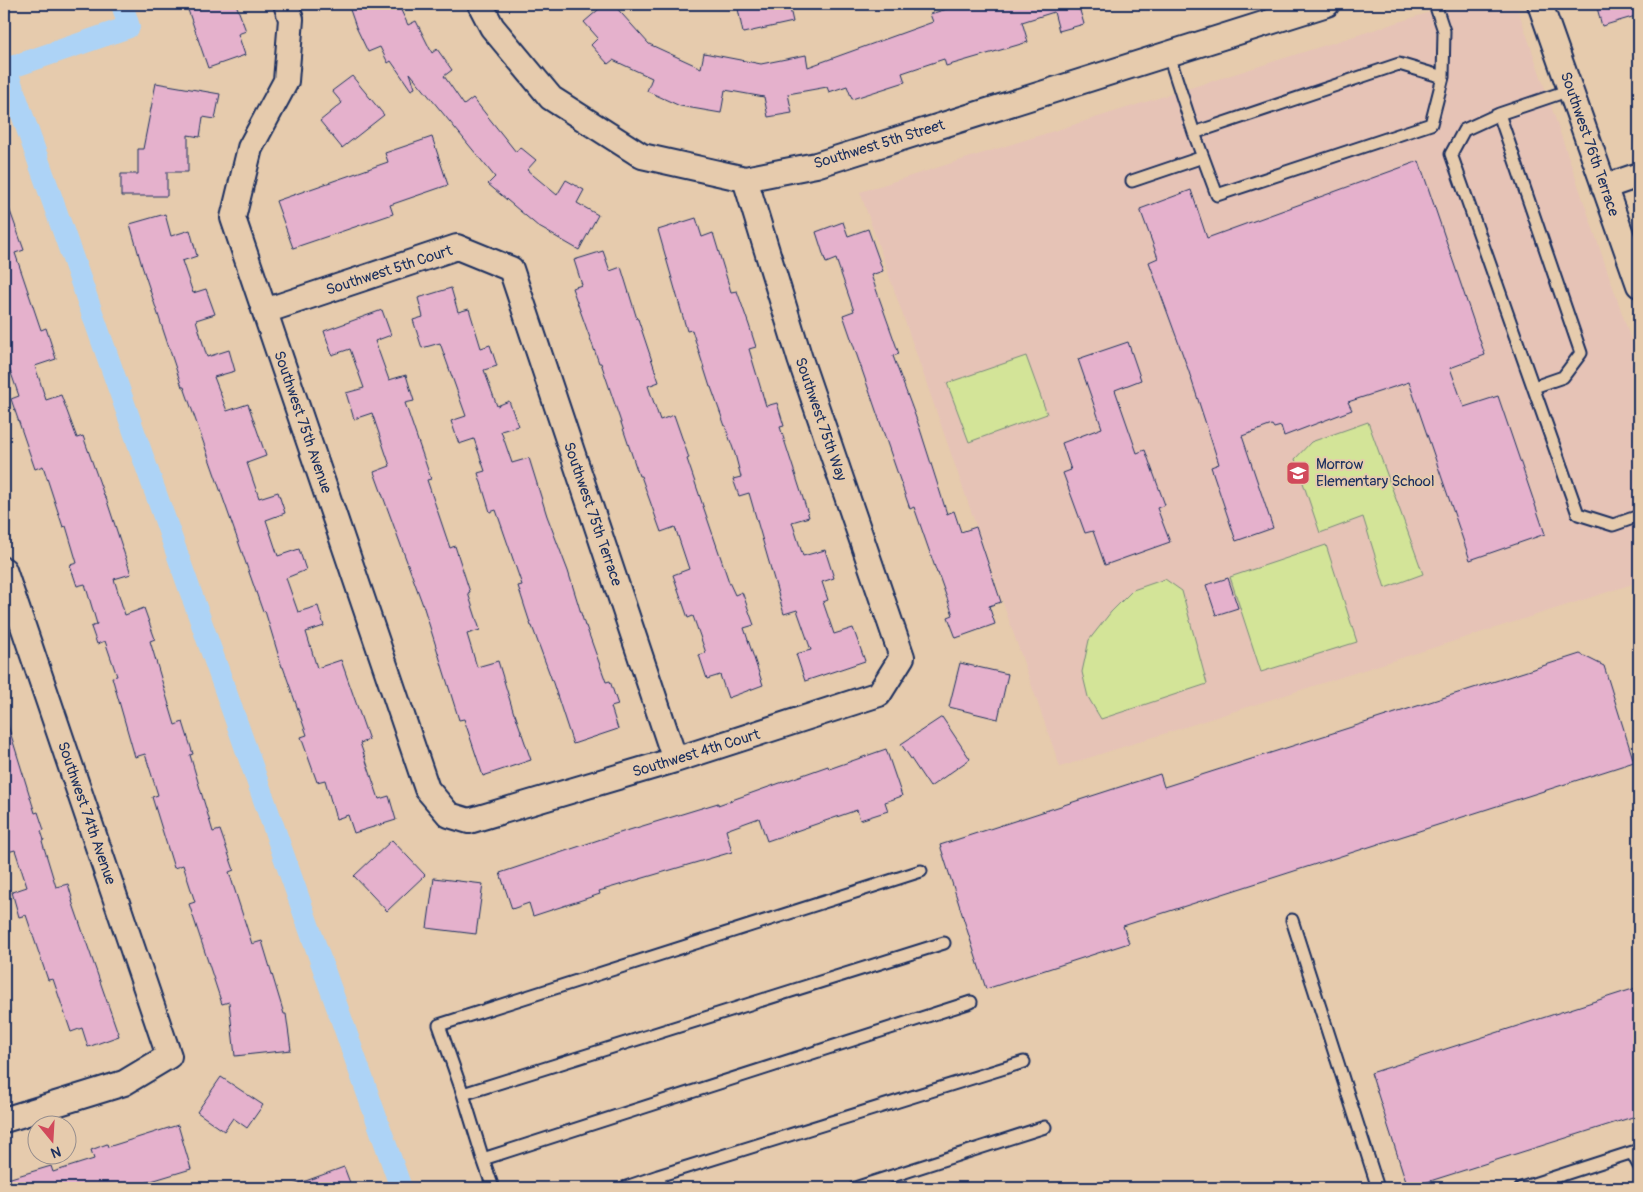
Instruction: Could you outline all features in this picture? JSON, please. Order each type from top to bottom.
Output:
[{"type":"street","name":"Southwest 75th Avenue","points":[[286,4],[291,19],[286,81],[250,148],[233,218],[427,789],[449,814],[469,821]]},
{"type":"street","name":"Southwest 5th Street","points":[[480,4],[492,27],[551,98],[642,156],[745,179],[816,165],[1168,53],[1280,11],[1327,4]]},
{"type":"street","name":"Southwest 76th Terrace","points":[[1540,4],[1639,285]]},
{"type":"street","points":[[1604,187],[1639,175]]},
{"type":"street","name":"Southwest 75th Way","points":[[745,179],[800,359],[902,657]]},
{"type":"street","name":"Southwest 5th Court","points":[[265,310],[457,247],[511,269]]},
{"type":"street","name":"Southwest 75th Terrace","points":[[511,269],[675,760]]},
{"type":"street","name":"Southwest 74th Avenue","points":[[4,570],[169,1056],[124,1083],[4,1120]]},
{"type":"street","name":"Southwest 4th Court","points":[[469,821],[675,760],[879,694],[902,657]]},
{"type":"lane","points":[[1168,53],[1217,194],[1431,124],[1443,77],[1444,31],[1435,4]]},
{"type":"lane","points":[[1194,132],[1399,64],[1443,77]]},
{"type":"lane","points":[[1570,90],[1499,114],[1464,130],[1451,154],[1578,514],[1612,525],[1639,516]]},
{"type":"lane","points":[[1499,114],[1581,353],[1564,377],[1534,387]]},
{"type":"lane","points":[[1132,181],[1203,157]]},
{"type":"lane","points":[[494,1188],[439,1025],[921,871]]},
{"type":"lane","points":[[1292,920],[1378,1188]]},
{"type":"lane","points":[[463,1094],[944,943]]},
{"type":"lane","points":[[483,1159],[971,1002]]},
{"type":"lane","points":[[622,1188],[1024,1062]]},
{"type":"lane","points":[[855,1188],[1045,1127]]},
{"type":"lane","points":[[1520,1188],[1635,1151],[1639,1166]]},
{"type":"lane","points":[[658,1176],[662,1188]]},
{"type":"shaded area","name":"Morrow Elementary School","points":[[1456,4],[1516,4],[1639,363],[1639,582],[1060,767],[860,192]]},
{"type":"green space","points":[[1026,356],[1047,414],[969,442],[947,383]]},
{"type":"green space","points":[[1368,422],[1423,574],[1385,588],[1363,517],[1320,533],[1295,459],[1311,442]]},
{"type":"green space","points":[[1326,545],[1357,642],[1261,672],[1230,577]]},
{"type":"green space","points":[[1165,579],[1182,591],[1207,684],[1101,719],[1088,697],[1082,672],[1089,640],[1111,612],[1133,590]]},
{"type":"building","points":[[186,4],[236,4],[246,31],[238,34],[245,55],[208,68]]},
{"type":"building","points":[[348,4],[398,4],[408,25],[416,21],[432,53],[437,49],[452,70],[444,76],[464,105],[473,98],[516,152],[520,147],[536,160],[527,170],[557,195],[566,180],[584,190],[577,203],[598,215],[579,250],[539,227],[488,184],[495,177],[410,73],[415,88],[411,90],[391,61],[388,63],[380,47],[368,52]]},
{"type":"building","points":[[605,4],[613,4],[649,44],[701,68],[704,53],[761,64],[806,55],[808,67],[933,22],[930,14],[964,4],[1078,4],[1084,24],[1059,31],[1054,12],[1022,22],[1028,42],[946,66],[944,59],[902,73],[905,82],[852,99],[847,86],[829,92],[827,87],[788,94],[792,113],[768,117],[764,97],[725,90],[721,113],[680,106],[647,91],[652,78],[613,60],[608,64],[591,45],[598,38],[584,22]]},
{"type":"building","points":[[737,4],[789,4],[793,22],[743,33]]},
{"type":"building","points":[[1596,4],[1639,4],[1639,15],[1602,26]]},
{"type":"building","points":[[352,76],[384,115],[342,148],[320,121],[342,103],[332,91]]},
{"type":"building","points":[[156,83],[220,94],[215,119],[203,117],[200,137],[188,135],[188,172],[167,172],[167,196],[121,196],[121,174],[138,174],[138,149],[143,149]]},
{"type":"building","points":[[432,137],[448,185],[390,205],[393,214],[293,248],[276,201],[388,162],[385,153]]},
{"type":"building","name":"Morrow Elementary School","points":[[1419,161],[1485,355],[1450,368],[1464,407],[1498,396],[1545,534],[1470,560],[1409,382],[1348,402],[1352,410],[1284,436],[1281,426],[1274,428],[1272,425],[1242,436],[1273,528],[1236,541],[1211,467],[1219,464],[1188,369],[1149,262],[1158,258],[1140,209],[1191,190],[1207,238]]},
{"type":"building","points":[[4,200],[6,200],[24,250],[15,253],[41,330],[46,328],[56,359],[35,366],[46,400],[61,395],[77,438],[83,436],[131,574],[114,579],[125,615],[144,608],[155,639],[150,641],[175,725],[183,722],[193,754],[190,755],[213,832],[220,830],[234,870],[229,872],[252,944],[262,941],[284,1014],[286,1014],[291,1050],[235,1056],[229,1002],[222,1004],[189,904],[195,902],[183,865],[174,868],[152,797],[158,795],[145,754],[135,757],[112,677],[117,676],[105,641],[97,644],[91,627],[97,624],[85,584],[77,586],[70,565],[77,563],[66,526],[63,527],[43,466],[35,469],[11,399],[19,396],[4,353]]},
{"type":"building","points":[[165,214],[171,236],[190,230],[197,256],[182,261],[193,293],[206,289],[215,314],[196,320],[207,357],[229,350],[235,371],[214,377],[227,411],[248,404],[266,456],[247,463],[259,498],[278,492],[285,513],[266,520],[278,556],[299,549],[306,570],[286,578],[298,612],[318,606],[324,626],[306,632],[317,668],[341,660],[369,740],[360,743],[379,799],[389,796],[396,820],[354,833],[348,815],[336,819],[325,780],[317,782],[301,737],[307,735],[282,667],[265,611],[263,612],[184,387],[182,387],[130,224]]},
{"type":"building","points":[[696,218],[702,237],[713,233],[731,292],[737,291],[756,347],[749,349],[766,406],[777,403],[784,426],[780,427],[809,517],[792,522],[803,556],[825,550],[834,578],[822,582],[828,600],[823,602],[834,634],[853,628],[865,661],[805,681],[796,654],[811,650],[797,610],[784,614],[749,493],[739,496],[733,479],[741,477],[735,454],[710,387],[692,330],[687,331],[658,230]]},
{"type":"building","points":[[843,222],[848,236],[868,229],[883,271],[871,275],[899,354],[893,356],[919,426],[947,514],[954,511],[961,532],[976,527],[1001,602],[989,606],[995,624],[956,638],[948,617],[953,615],[914,507],[910,509],[843,315],[854,311],[836,259],[826,263],[816,232]]},
{"type":"building","points":[[603,251],[610,271],[621,267],[659,382],[648,386],[660,420],[674,415],[729,582],[735,595],[742,592],[754,625],[744,628],[763,685],[728,698],[720,675],[707,679],[699,655],[706,653],[693,616],[688,618],[673,575],[689,569],[675,527],[661,532],[641,476],[639,476],[601,363],[599,363],[572,288],[582,285],[574,260]]},
{"type":"building","points":[[451,288],[458,312],[469,309],[481,348],[490,345],[497,366],[484,370],[497,406],[509,401],[518,426],[501,431],[512,463],[529,458],[585,626],[606,682],[610,681],[618,705],[611,707],[618,729],[573,744],[553,683],[531,626],[518,586],[522,585],[496,510],[490,512],[478,473],[485,471],[474,439],[459,444],[451,421],[466,416],[440,343],[422,348],[413,320],[423,317],[418,298]]},
{"type":"building","points":[[382,310],[391,335],[375,341],[389,380],[406,375],[414,401],[405,403],[431,479],[427,480],[450,548],[455,546],[480,630],[467,634],[477,667],[498,661],[514,714],[531,760],[483,776],[464,719],[459,720],[424,608],[374,472],[390,466],[372,413],[354,419],[346,393],[364,388],[350,349],[332,355],[324,331]]},
{"type":"building","points":[[1128,342],[1141,380],[1115,390],[1137,453],[1145,450],[1165,505],[1157,508],[1170,542],[1105,565],[1093,531],[1085,533],[1063,473],[1071,470],[1062,443],[1102,428],[1078,359]]},
{"type":"building","points":[[1228,578],[1238,608],[1216,615],[1206,585]]},
{"type":"building","points":[[1580,654],[1604,666],[1634,762],[1123,926],[1129,943],[986,989],[940,845],[1160,774],[1164,787]]},
{"type":"building","points":[[960,663],[1008,674],[998,719],[949,707]]},
{"type":"building","points":[[942,717],[970,759],[930,787],[901,744]]},
{"type":"building","points":[[4,722],[7,722],[35,813],[38,812],[44,830],[41,831],[44,840],[42,841],[56,887],[68,884],[72,901],[119,1036],[88,1047],[82,1028],[71,1032],[53,979],[48,980],[26,915],[19,917],[12,892],[27,887],[15,850],[4,853]]},
{"type":"building","points":[[886,749],[902,796],[885,802],[888,811],[860,820],[857,810],[767,841],[759,818],[726,830],[732,852],[599,891],[600,894],[533,916],[529,903],[512,909],[500,873],[613,835],[718,803],[718,805],[828,766],[829,769]]},
{"type":"building","points":[[392,840],[425,875],[387,911],[354,876]]},
{"type":"building","points":[[434,878],[483,884],[476,934],[427,928]]},
{"type":"building","points":[[1639,987],[1639,1115],[1408,1188],[1371,1073]]},
{"type":"building","points":[[221,1077],[263,1105],[247,1128],[233,1118],[224,1131],[197,1112]]},
{"type":"building","points":[[178,1125],[191,1169],[128,1188],[4,1188],[4,1180],[51,1166],[53,1172],[94,1159],[91,1150],[107,1144],[108,1147]]},
{"type":"building","points":[[344,1167],[352,1188],[292,1188],[292,1186]]},
{"type":"waterway","points":[[122,4],[129,27],[6,69],[401,1188]]},
{"type":"place","name":"Morrow Elementary School","points":[[1298,473]]}]
